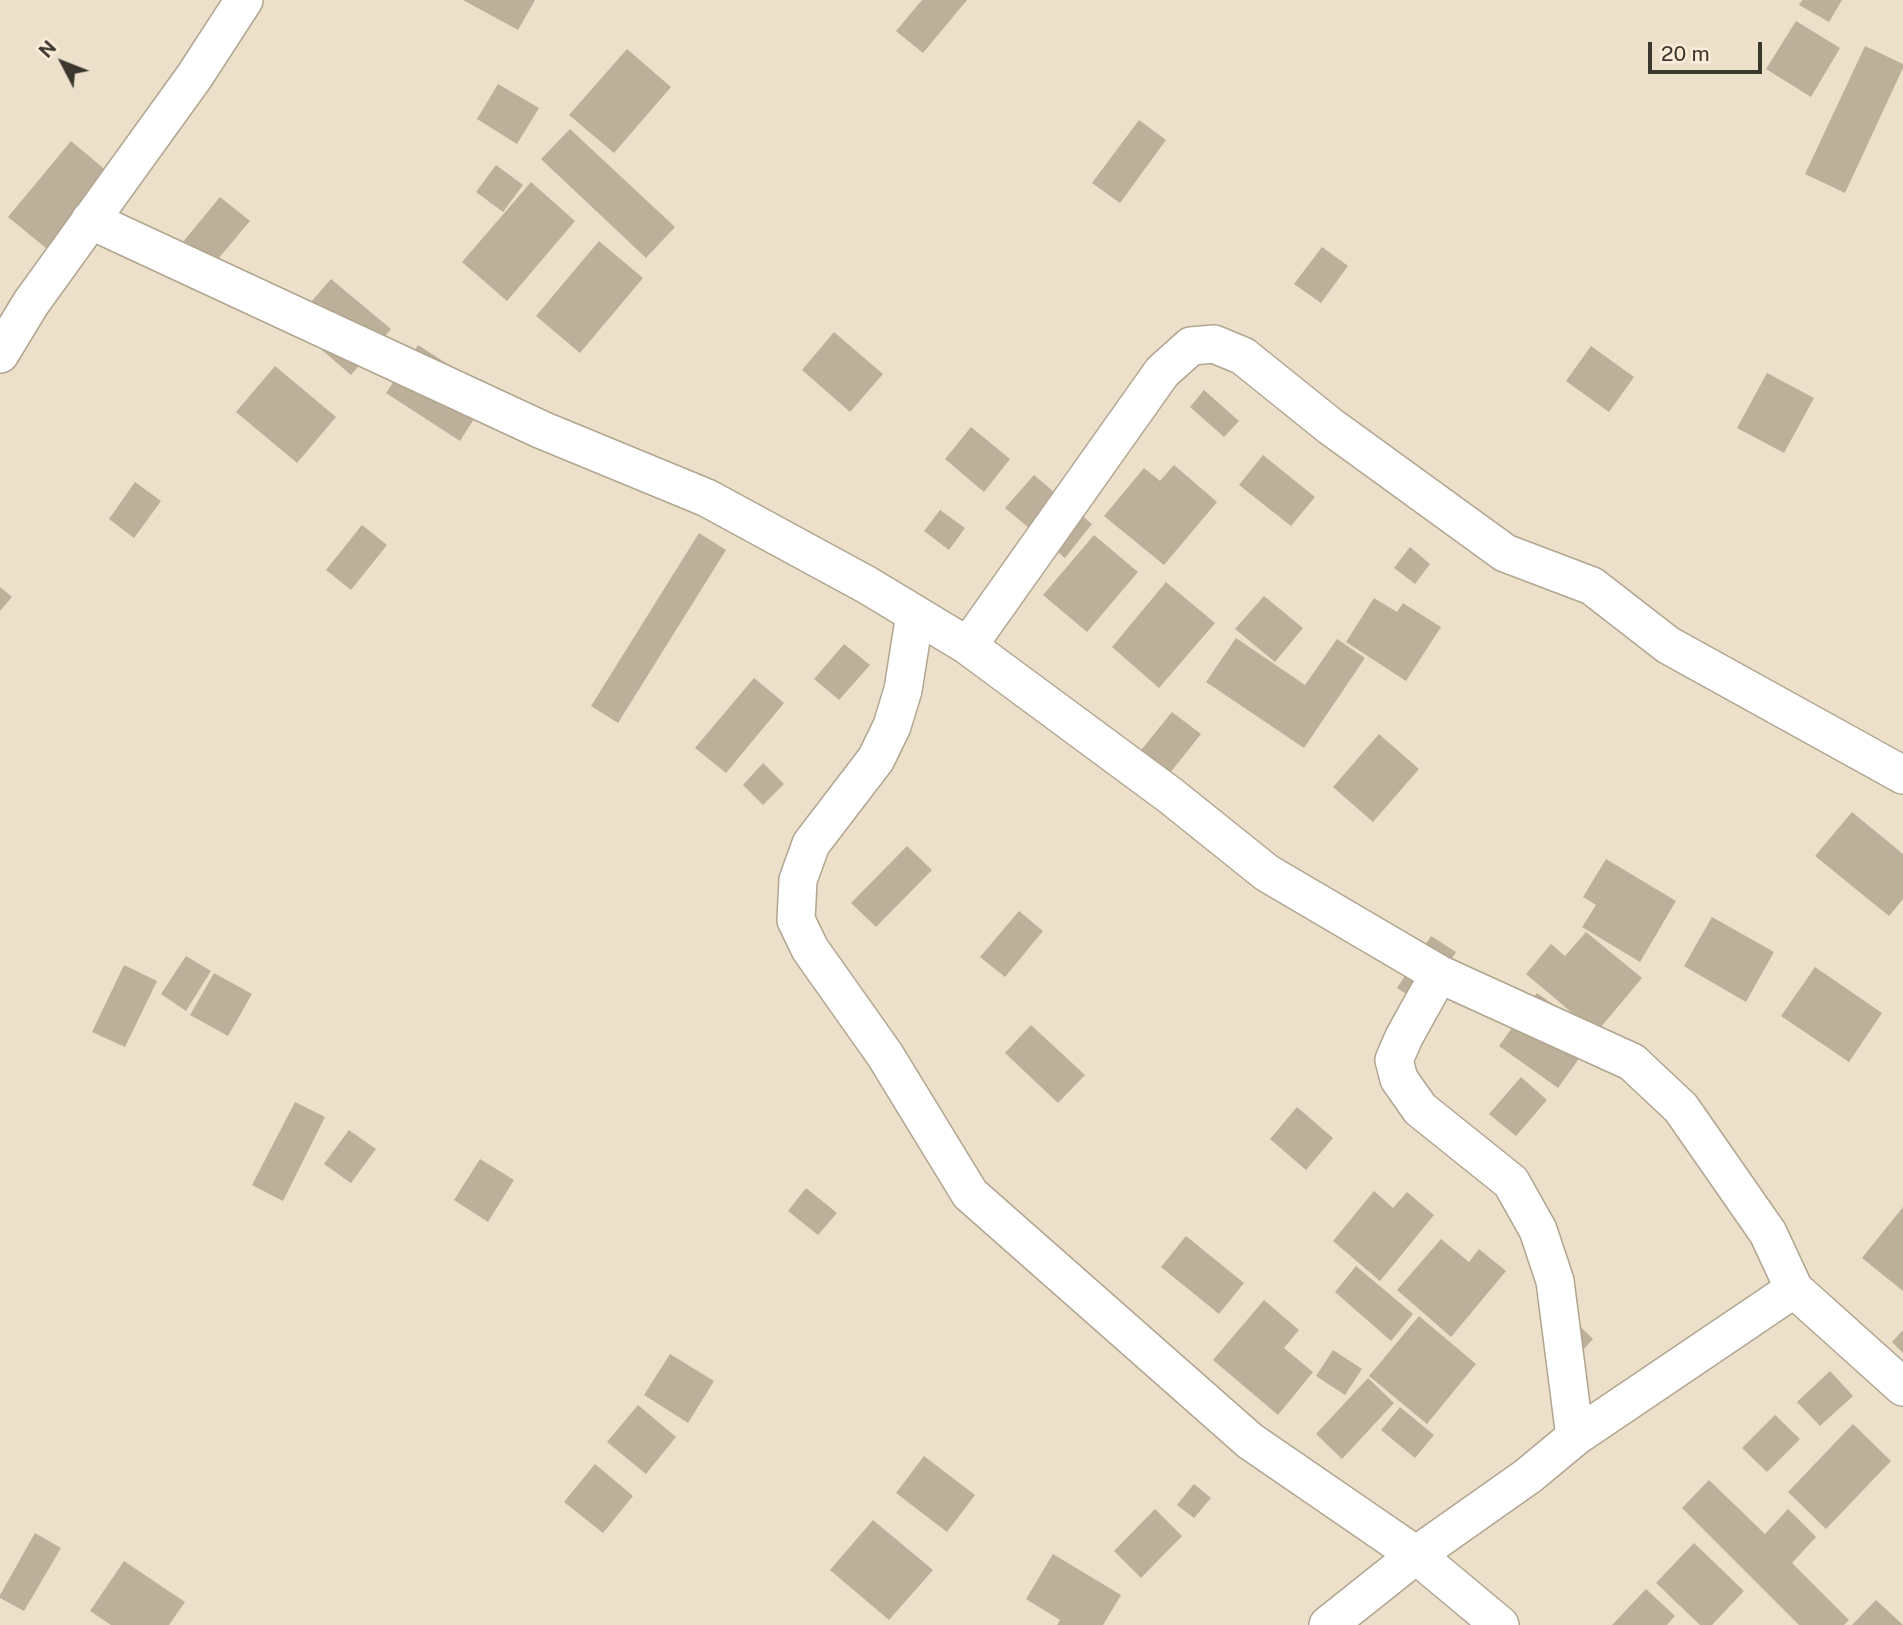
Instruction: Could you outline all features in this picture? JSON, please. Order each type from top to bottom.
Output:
[{"type":"street","points":[[0,354],[31,303],[194,77],[244,0]]},
{"type":"street","points":[[90,220],[542,430],[707,498],[968,646],[1171,796],[1267,873],[1439,974],[1632,1062],[1681,1108],[1768,1233],[1794,1289],[1903,1387]]},
{"type":"street","points":[[968,646],[1162,372],[1191,346],[1214,344],[1243,356],[1330,426],[1505,553],[1592,586],[1668,645],[1903,775]]},
{"type":"street","points":[[915,614],[903,690],[892,726],[876,759],[811,844],[798,880],[796,920],[810,949],[885,1055],[970,1194],[1250,1441],[1416,1555],[1500,1625]]},
{"type":"street","points":[[1439,974],[1394,1060],[1399,1079],[1420,1110],[1511,1182],[1538,1230],[1555,1281],[1575,1437]]},
{"type":"street","points":[[1328,1625],[1416,1555],[1528,1476],[1575,1437],[1794,1289]]},
{"type":"building","points":[[463,0],[535,0],[518,30]]},
{"type":"building","points":[[922,0],[967,0],[923,53],[896,31]]},
{"type":"building","points":[[1802,0],[1842,0],[1829,22],[1799,5]]},
{"type":"building","points":[[1796,21],[1840,48],[1811,97],[1766,69]]},
{"type":"building","points":[[1865,46],[1903,64],[1903,68],[1845,193],[1805,174]]},
{"type":"building","points":[[627,49],[671,87],[614,153],[569,115]]},
{"type":"building","points":[[498,84],[539,108],[517,144],[477,119]]},
{"type":"building","points":[[1139,120],[1166,140],[1120,203],[1092,183]]},
{"type":"building","points":[[570,129],[675,227],[646,258],[541,159]]},
{"type":"building","points":[[71,141],[114,177],[52,253],[8,217]]},
{"type":"building","points":[[496,165],[523,185],[503,212],[476,192]]},
{"type":"building","points":[[531,182],[575,221],[507,301],[462,262]]},
{"type":"building","points":[[220,197],[250,221],[192,290],[163,266]]},
{"type":"building","points":[[599,241],[643,278],[580,353],[536,316]]},
{"type":"building","points":[[1322,247],[1348,266],[1321,303],[1294,284]]},
{"type":"building","points":[[331,279],[391,329],[351,375],[292,324]]},
{"type":"building","points":[[834,332],[883,374],[850,412],[802,370]]},
{"type":"building","points":[[418,345],[491,392],[460,441],[386,393]]},
{"type":"building","points":[[1591,346],[1634,377],[1609,412],[1566,381]]},
{"type":"building","points":[[275,366],[336,417],[297,463],[236,412]]},
{"type":"building","points":[[1767,373],[1814,398],[1784,453],[1737,428]]},
{"type":"building","points":[[1204,390],[1239,421],[1224,437],[1190,407]]},
{"type":"building","points":[[971,427],[1010,459],[984,492],[945,459]]},
{"type":"building","points":[[1263,455],[1315,497],[1291,526],[1239,485]]},
{"type":"building","points":[[1174,465],[1217,502],[1164,565],[1104,516],[1144,468],[1160,481]]},
{"type":"building","points":[[1034,475],[1092,524],[1065,558],[1005,508]]},
{"type":"building","points":[[135,482],[161,501],[134,538],[109,519]]},
{"type":"building","points":[[940,510],[965,528],[949,550],[924,531]]},
{"type":"building","points":[[362,525],[387,545],[351,590],[326,570]]},
{"type":"building","points":[[699,533],[726,550],[618,723],[591,706]]},
{"type":"building","points":[[1094,535],[1138,572],[1087,632],[1043,595]]},
{"type":"building","points":[[1410,547],[1430,564],[1415,584],[1394,568]]},
{"type":"building","points":[[1166,582],[1215,623],[1159,688],[1112,647]]},
{"type":"building","points":[[0,587],[12,597],[0,611]]},
{"type":"building","points":[[1264,596],[1303,628],[1275,662],[1235,629]]},
{"type":"building","points":[[1374,598],[1397,612],[1403,603],[1441,627],[1406,681],[1346,642]]},
{"type":"building","points":[[1236,638],[1305,685],[1337,639],[1365,658],[1304,748],[1206,682]]},
{"type":"building","points":[[844,644],[870,665],[839,700],[814,679]]},
{"type":"building","points":[[754,678],[784,703],[726,773],[695,748]]},
{"type":"building","points":[[1172,712],[1201,734],[1166,778],[1137,755]]},
{"type":"building","points":[[1379,734],[1419,769],[1373,822],[1333,787]]},
{"type":"building","points":[[763,763],[784,784],[763,805],[743,785]]},
{"type":"building","points":[[1852,812],[1903,854],[1903,899],[1889,916],[1815,856]]},
{"type":"building","points":[[907,846],[932,870],[876,927],[851,903]]},
{"type":"building","points":[[1606,859],[1676,901],[1640,962],[1582,927],[1596,905],[1583,897]]},
{"type":"building","points":[[1019,911],[1043,931],[1005,977],[980,957]]},
{"type":"building","points":[[1712,917],[1774,952],[1746,1002],[1684,966]]},
{"type":"building","points":[[1586,932],[1642,978],[1596,1033],[1526,974],[1551,944],[1565,956]]},
{"type":"building","points":[[1431,936],[1456,952],[1422,1004],[1397,988]]},
{"type":"building","points":[[186,956],[211,971],[186,1011],[161,994]]},
{"type":"building","points":[[124,965],[157,981],[125,1047],[92,1032]]},
{"type":"building","points":[[1815,967],[1882,1013],[1849,1062],[1781,1016]]},
{"type":"building","points":[[214,973],[252,994],[228,1036],[190,1015]]},
{"type":"building","points":[[1537,993],[1596,1035],[1558,1088],[1499,1046]]},
{"type":"building","points":[[1031,1025],[1085,1075],[1058,1103],[1005,1053]]},
{"type":"building","points":[[1521,1077],[1547,1100],[1516,1136],[1489,1114]]},
{"type":"building","points":[[295,1102],[325,1117],[283,1201],[252,1185]]},
{"type":"building","points":[[1297,1107],[1333,1138],[1306,1170],[1270,1139]]},
{"type":"building","points":[[349,1130],[376,1149],[351,1183],[324,1164]]},
{"type":"building","points":[[480,1159],[514,1180],[488,1222],[454,1200]]},
{"type":"building","points":[[806,1188],[837,1213],[818,1235],[788,1211]]},
{"type":"building","points":[[1374,1191],[1393,1208],[1407,1192],[1434,1215],[1380,1281],[1333,1241]]},
{"type":"building","points":[[1903,1207],[1903,1291],[1862,1258]]},
{"type":"building","points":[[1186,1236],[1244,1283],[1219,1314],[1161,1267]]},
{"type":"building","points":[[1441,1239],[1469,1262],[1479,1249],[1506,1271],[1451,1337],[1397,1290]]},
{"type":"building","points":[[1356,1266],[1413,1314],[1391,1341],[1335,1292]]},
{"type":"building","points":[[1264,1300],[1299,1330],[1284,1348],[1313,1372],[1278,1415],[1213,1360]]},
{"type":"building","points":[[1419,1316],[1476,1364],[1427,1424],[1369,1376]]},
{"type":"building","points":[[1578,1324],[1593,1339],[1573,1361]]},
{"type":"building","points":[[1903,1330],[1903,1353],[1892,1342]]},
{"type":"building","points":[[1333,1350],[1362,1369],[1345,1395],[1316,1376]]},
{"type":"building","points":[[670,1354],[714,1381],[688,1423],[644,1395]]},
{"type":"building","points":[[1830,1371],[1853,1396],[1820,1426],[1797,1402]]},
{"type":"building","points":[[1368,1378],[1394,1403],[1342,1459],[1316,1434]]},
{"type":"building","points":[[638,1405],[676,1437],[646,1474],[607,1442]]},
{"type":"building","points":[[1400,1407],[1434,1435],[1415,1458],[1381,1430]]},
{"type":"building","points":[[1775,1415],[1800,1439],[1767,1472],[1742,1448]]},
{"type":"building","points":[[1853,1424],[1891,1461],[1826,1529],[1788,1492]]},
{"type":"building","points":[[924,1456],[975,1495],[947,1532],[896,1493]]},
{"type":"building","points":[[595,1464],[633,1496],[603,1533],[564,1502]]},
{"type":"building","points":[[1709,1480],[1765,1534],[1788,1509],[1816,1537],[1792,1563],[1849,1620],[1844,1625],[1799,1625],[1682,1508]]},
{"type":"building","points":[[1194,1484],[1211,1498],[1194,1518],[1177,1505]]},
{"type":"building","points":[[1155,1509],[1182,1536],[1141,1578],[1114,1551]]},
{"type":"building","points":[[873,1520],[933,1570],[889,1620],[830,1570]]},
{"type":"building","points":[[35,1533],[61,1548],[24,1611],[0,1598],[0,1595]]},
{"type":"building","points":[[1694,1543],[1744,1591],[1712,1625],[1700,1625],[1656,1583]]},
{"type":"building","points":[[1053,1554],[1121,1595],[1103,1625],[1057,1625],[1060,1620],[1026,1599]]},
{"type":"building","points":[[124,1561],[185,1602],[169,1625],[111,1625],[90,1611]]},
{"type":"building","points":[[1646,1589],[1675,1616],[1667,1625],[1612,1625]]},
{"type":"building","points":[[1876,1600],[1903,1625],[1852,1625]]}]
